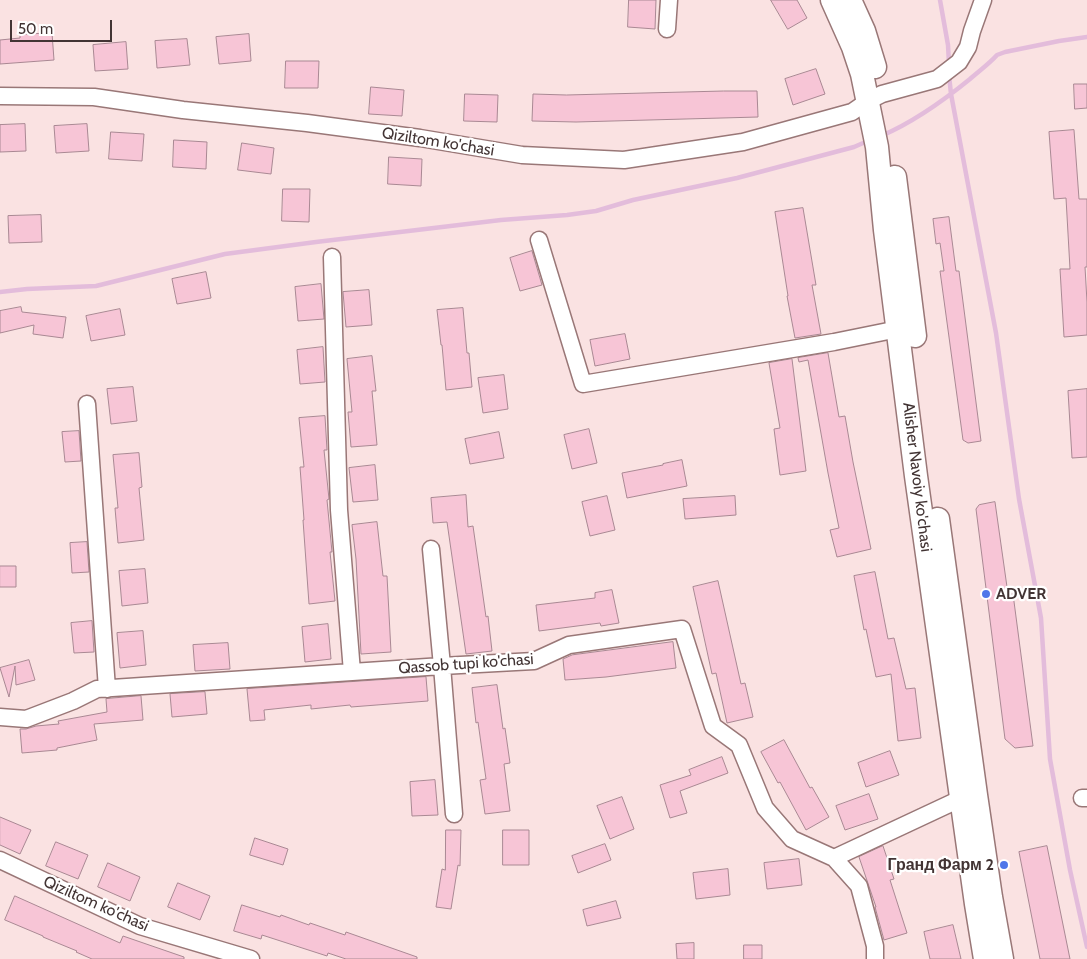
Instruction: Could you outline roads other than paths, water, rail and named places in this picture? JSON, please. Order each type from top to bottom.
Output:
[{"type":"main road","name":"Alisher Navoiy ko'chasi","points":[[832,0],[853,47],[862,74],[875,98]]},
{"type":"main road","name":"Alisher Navoiy ko'chasi","points":[[850,0],[864,31],[874,63],[875,98],[884,144],[886,230],[906,328],[918,485],[951,675],[968,797],[976,904],[985,959]]},
{"type":"main road","name":"Alisher Navoiy ko'chasi","points":[[968,797],[991,897],[1002,959]]},
{"type":"street","points":[[667,28],[669,0]]},
{"type":"street","name":"Qiziltom ko'chasi","points":[[0,96],[94,97],[183,110],[307,123],[420,138],[522,155],[624,160],[743,142],[852,112],[875,98],[937,79],[959,62],[968,47],[983,0]]},
{"type":"street","points":[[540,240],[584,384],[906,328]]},
{"type":"street","points":[[332,257],[339,510],[352,672]]},
{"type":"street","points":[[87,404],[106,689]]},
{"type":"street","points":[[431,549],[454,814]]},
{"type":"street","name":"Qassob tupi ko'chasi","points":[[0,717],[26,719],[97,690],[534,661],[569,645],[682,629],[713,726],[739,745],[765,808],[792,840],[834,858],[859,886],[875,946],[875,959]]},
{"type":"street","points":[[834,858],[968,797]]},
{"type":"street","name":"Qiziltom ko'chasi","points":[[0,860],[140,926],[252,959]]},
{"type":"waterway","points":[[940,0],[948,45],[949,64]]},
{"type":"waterway","points":[[881,136],[917,118],[939,103],[997,55],[1059,41],[1087,37]]},
{"type":"waterway","points":[[949,75],[996,333],[1019,499],[1041,618],[1050,759],[1070,870],[1087,947]]},
{"type":"waterway","points":[[0,292],[96,286],[225,254],[501,220],[596,211],[633,200],[737,178],[854,147],[870,140]]},
{"type":"place","name":"ADVER","points":[[986,594]]},
{"type":"place","name":"Гранд Фарм 2","points":[[1004,865]]}]
